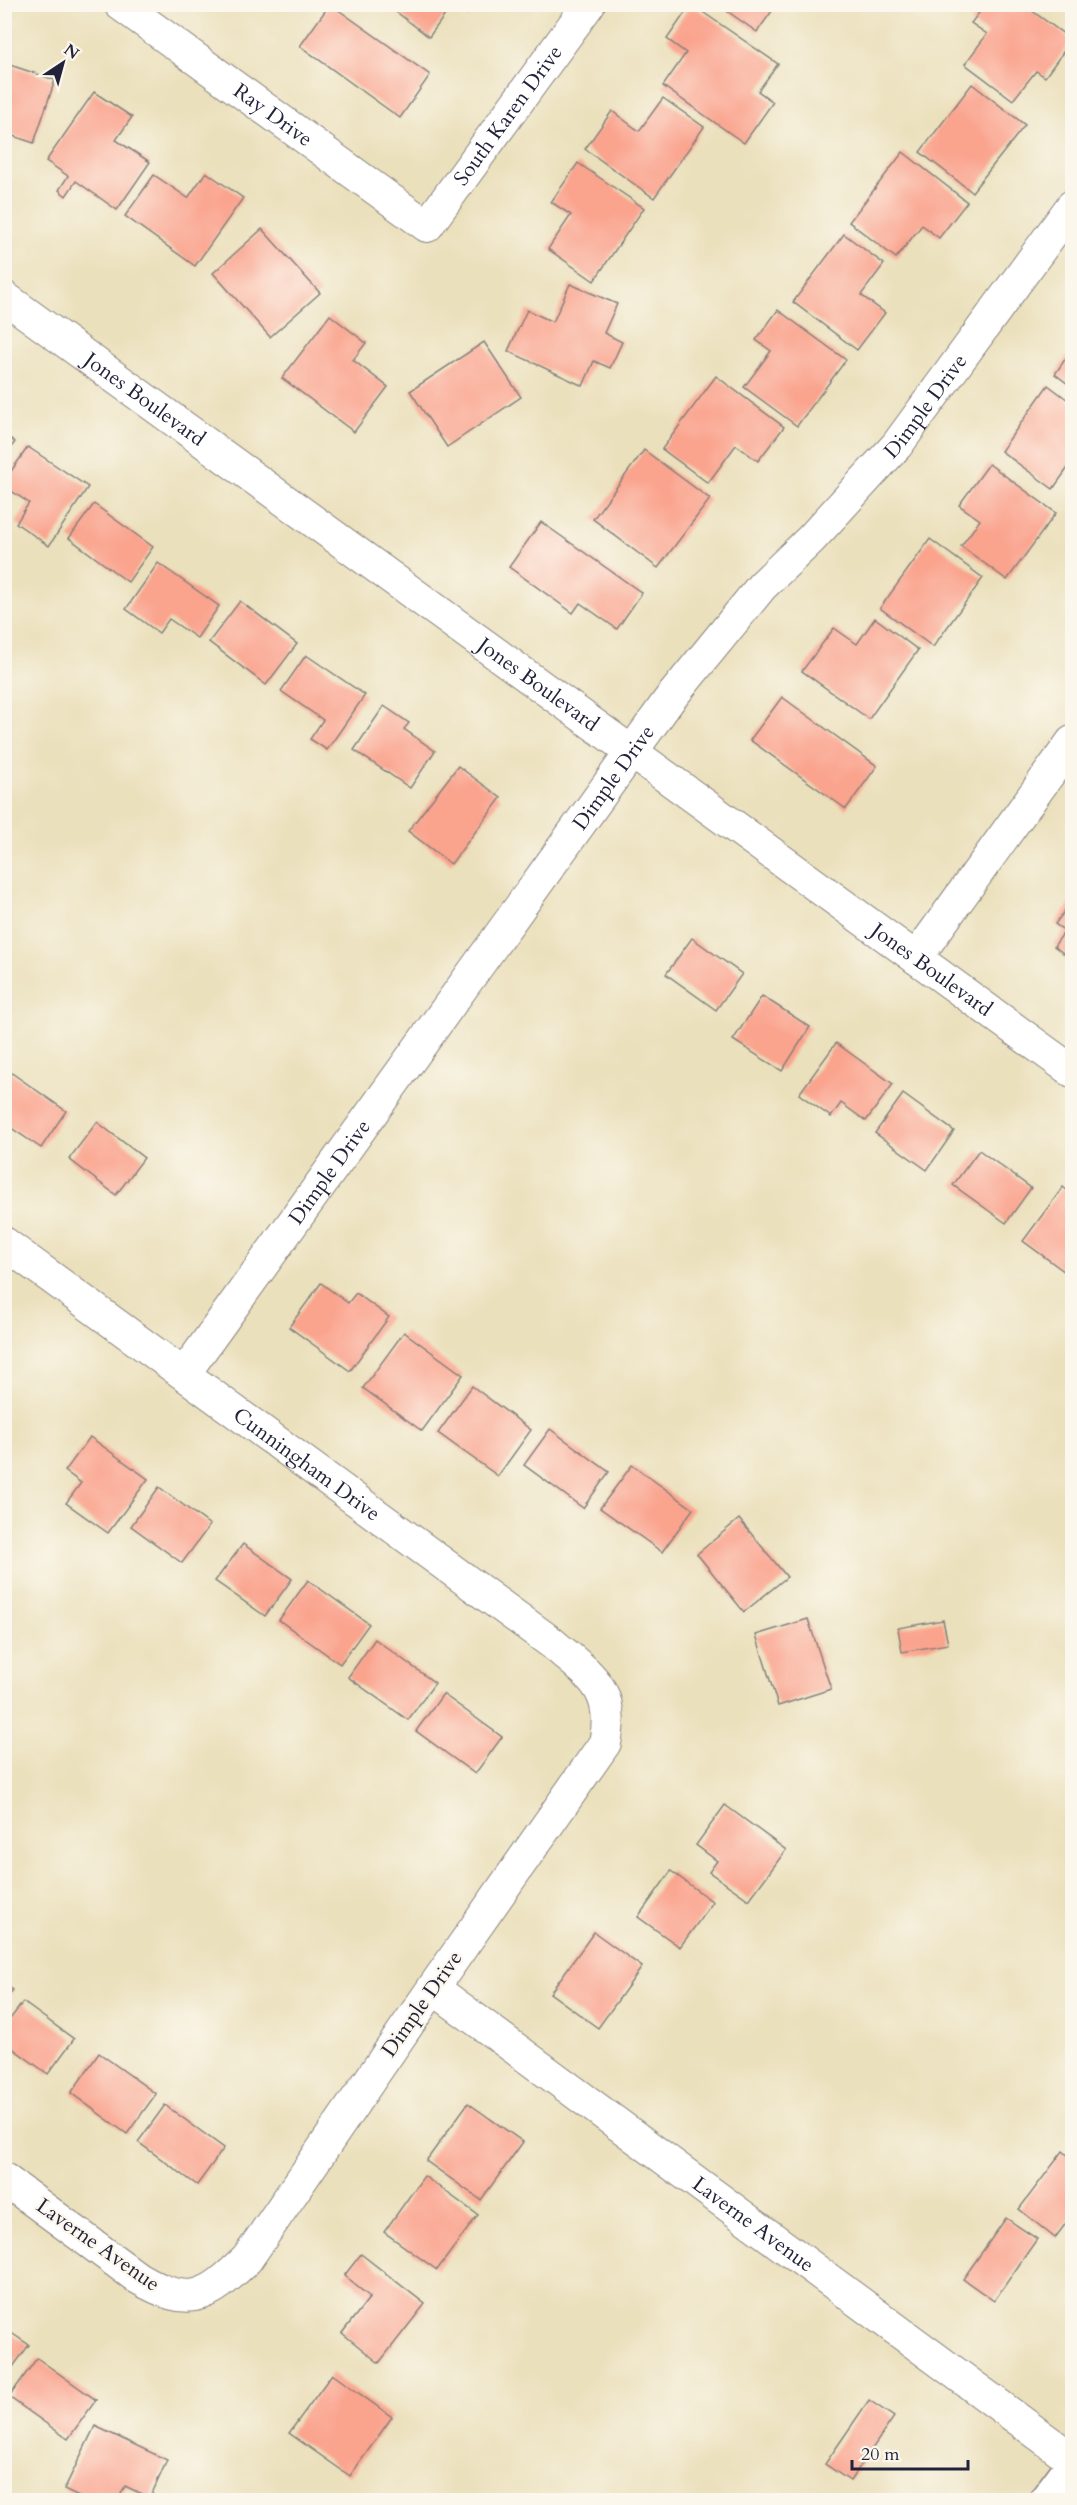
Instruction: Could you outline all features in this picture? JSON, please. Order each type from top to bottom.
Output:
[{"type":"main road","points":[[1046,2500],[1072,2465]]},
{"type":"street","name":"Ray Drive","points":[[120,4],[427,226]]},
{"type":"street","name":"South Karen Drive","points":[[427,226],[589,4]]},
{"type":"street","name":"Dimple Drive","points":[[184,1374],[669,700],[762,586],[811,539],[897,445],[1072,206]]},
{"type":"street","name":"Jones Boulevard","points":[[4,297],[1072,1071]]},
{"type":"street","points":[[916,958],[1072,742]]},
{"type":"street","name":"Cunningham Drive","points":[[4,1243],[552,1643],[590,1676],[603,1692]]},
{"type":"street","name":"Dimple Drive","points":[[198,2295],[224,2281],[247,2259],[605,1743],[609,1726],[608,1708],[603,1692]]},
{"type":"street","name":"Laverne Avenue","points":[[433,1988],[1072,2458]]},
{"type":"street","name":"Laverne Avenue","points":[[4,2179],[138,2278],[169,2294],[198,2295]]},
{"type":"building","points":[[330,4],[430,75],[400,118],[300,46]]},
{"type":"building","points":[[386,4],[453,4],[429,37]]},
{"type":"building","points":[[454,4],[474,4],[467,14]]},
{"type":"building","points":[[691,4],[778,64],[758,91],[773,102],[744,143],[663,86],[686,53],[667,39]]},
{"type":"building","points":[[717,4],[777,4],[757,32]]},
{"type":"building","points":[[985,5],[1024,5],[1072,40],[1045,77],[1036,71],[1013,100],[965,64],[987,34],[971,23]]},
{"type":"building","points":[[4,63],[55,80],[34,143],[4,133]]},
{"type":"building","points":[[972,84],[1025,125],[972,192],[920,152]]},
{"type":"building","points":[[94,92],[132,117],[116,140],[150,162],[117,210],[76,181],[66,196],[59,190],[68,176],[46,161]]},
{"type":"building","points":[[663,98],[704,127],[654,198],[585,149],[612,111],[639,131]]},
{"type":"building","points":[[903,152],[967,202],[939,238],[922,225],[896,258],[849,222]]},
{"type":"building","points":[[578,163],[644,208],[594,281],[548,249],[571,215],[551,202]]},
{"type":"building","points":[[206,172],[243,198],[195,266],[125,216],[154,175],[188,198]]},
{"type":"building","points":[[262,229],[320,293],[270,337],[213,273]]},
{"type":"building","points":[[844,234],[884,264],[861,295],[885,313],[857,350],[793,302]]},
{"type":"building","points":[[570,284],[617,304],[604,333],[622,342],[610,368],[594,361],[583,386],[508,351],[527,310],[553,322]]},
{"type":"building","points":[[778,310],[846,360],[797,426],[744,387],[771,351],[756,340]]},
{"type":"building","points":[[330,315],[366,343],[353,360],[388,387],[354,432],[282,378]]},
{"type":"building","points":[[484,342],[521,397],[447,447],[410,391]]},
{"type":"building","points":[[1072,349],[1072,387],[1055,374]]},
{"type":"building","points":[[716,376],[784,427],[758,461],[736,445],[708,483],[662,449]]},
{"type":"building","points":[[1048,385],[1072,403],[1072,462],[1053,489],[1001,451]]},
{"type":"building","points":[[4,434],[15,442],[4,457]]},
{"type":"building","points":[[28,447],[88,487],[49,546],[16,523],[29,503],[4,486],[4,481]]},
{"type":"building","points":[[644,450],[710,499],[658,568],[593,519]]},
{"type":"building","points":[[989,464],[1056,513],[1007,580],[961,546],[980,520],[959,505]]},
{"type":"building","points":[[94,504],[153,547],[128,582],[69,538]]},
{"type":"building","points":[[541,522],[642,593],[617,629],[580,603],[573,613],[509,567]]},
{"type":"building","points":[[930,539],[983,578],[933,647],[880,608]]},
{"type":"building","points":[[158,563],[219,606],[197,638],[169,619],[159,633],[126,609]]},
{"type":"building","points":[[240,601],[297,644],[266,685],[209,642]]},
{"type":"building","points":[[875,618],[918,650],[869,719],[802,671],[834,628],[857,644]]},
{"type":"building","points":[[306,655],[365,695],[327,750],[310,739],[323,720],[281,691]]},
{"type":"building","points":[[782,697],[877,766],[846,809],[750,740]]},
{"type":"building","points":[[384,706],[409,723],[404,729],[435,751],[410,788],[354,750]]},
{"type":"building","points":[[458,766],[501,798],[451,864],[408,831]]},
{"type":"building","points":[[1072,901],[1072,960],[1054,946],[1065,931],[1055,924]]},
{"type":"building","points":[[692,938],[742,974],[716,1010],[666,974]]},
{"type":"building","points":[[762,996],[810,1027],[782,1071],[733,1040]]},
{"type":"building","points":[[836,1043],[893,1084],[866,1121],[841,1103],[831,1117],[799,1094]]},
{"type":"building","points":[[6,1069],[66,1111],[41,1148],[4,1123]]},
{"type":"building","points":[[903,1094],[954,1131],[927,1170],[875,1133]]},
{"type":"building","points":[[97,1122],[144,1158],[116,1195],[69,1159]]},
{"type":"building","points":[[979,1150],[1031,1188],[1006,1223],[953,1185]]},
{"type":"building","points":[[1063,1187],[1072,1194],[1072,1277],[1023,1241]]},
{"type":"building","points":[[321,1283],[348,1303],[356,1293],[389,1317],[350,1371],[289,1327]]},
{"type":"building","points":[[404,1332],[463,1375],[422,1431],[363,1388]]},
{"type":"building","points":[[472,1386],[531,1430],[498,1476],[438,1433]]},
{"type":"building","points":[[550,1429],[609,1472],[583,1508],[524,1465]]},
{"type":"building","points":[[90,1437],[148,1479],[108,1533],[66,1503],[81,1483],[65,1471]]},
{"type":"building","points":[[632,1465],[693,1509],[662,1552],[600,1508]]},
{"type":"building","points":[[159,1487],[210,1525],[182,1563],[131,1526]]},
{"type":"building","points":[[739,1519],[787,1577],[744,1612],[697,1554]]},
{"type":"building","points":[[243,1544],[292,1579],[265,1616],[215,1581]]},
{"type":"building","points":[[308,1580],[369,1624],[340,1664],[279,1620]]},
{"type":"building","points":[[808,1619],[831,1689],[778,1706],[756,1635]]},
{"type":"building","points":[[943,1620],[948,1644],[902,1652],[898,1628]]},
{"type":"building","points":[[375,1639],[435,1683],[408,1720],[348,1677]]},
{"type":"building","points":[[443,1694],[502,1737],[475,1774],[416,1731]]},
{"type":"building","points":[[725,1805],[786,1850],[749,1900],[709,1872],[717,1861],[696,1845]]},
{"type":"building","points":[[671,1871],[713,1902],[680,1947],[638,1917]]},
{"type":"building","points":[[594,1932],[642,1967],[598,2028],[550,1993]]},
{"type":"building","points":[[4,1984],[13,1990],[4,2001]]},
{"type":"building","points":[[23,2002],[74,2039],[48,2074],[4,2042],[4,2027]]},
{"type":"building","points":[[99,2053],[156,2094],[127,2134],[71,2093]]},
{"type":"building","points":[[468,2103],[523,2142],[481,2200],[426,2161]]},
{"type":"building","points":[[165,2105],[224,2148],[197,2185],[138,2142]]},
{"type":"building","points":[[1063,2151],[1072,2159],[1072,2215],[1055,2238],[1019,2209]]},
{"type":"building","points":[[424,2176],[478,2215],[437,2270],[384,2232]]},
{"type":"building","points":[[1006,2218],[1037,2239],[994,2301],[963,2279]]},
{"type":"building","points":[[361,2254],[425,2304],[379,2363],[342,2333],[370,2297],[344,2276]]},
{"type":"building","points":[[4,2328],[29,2345],[4,2379]]},
{"type":"building","points":[[37,2358],[96,2400],[68,2439],[9,2397]]},
{"type":"building","points":[[332,2374],[392,2417],[350,2476],[289,2433]]},
{"type":"building","points":[[869,2400],[894,2417],[850,2481],[825,2464]]},
{"type":"building","points":[[95,2426],[167,2460],[150,2498],[125,2486],[118,2500],[85,2500],[64,2490]]}]
